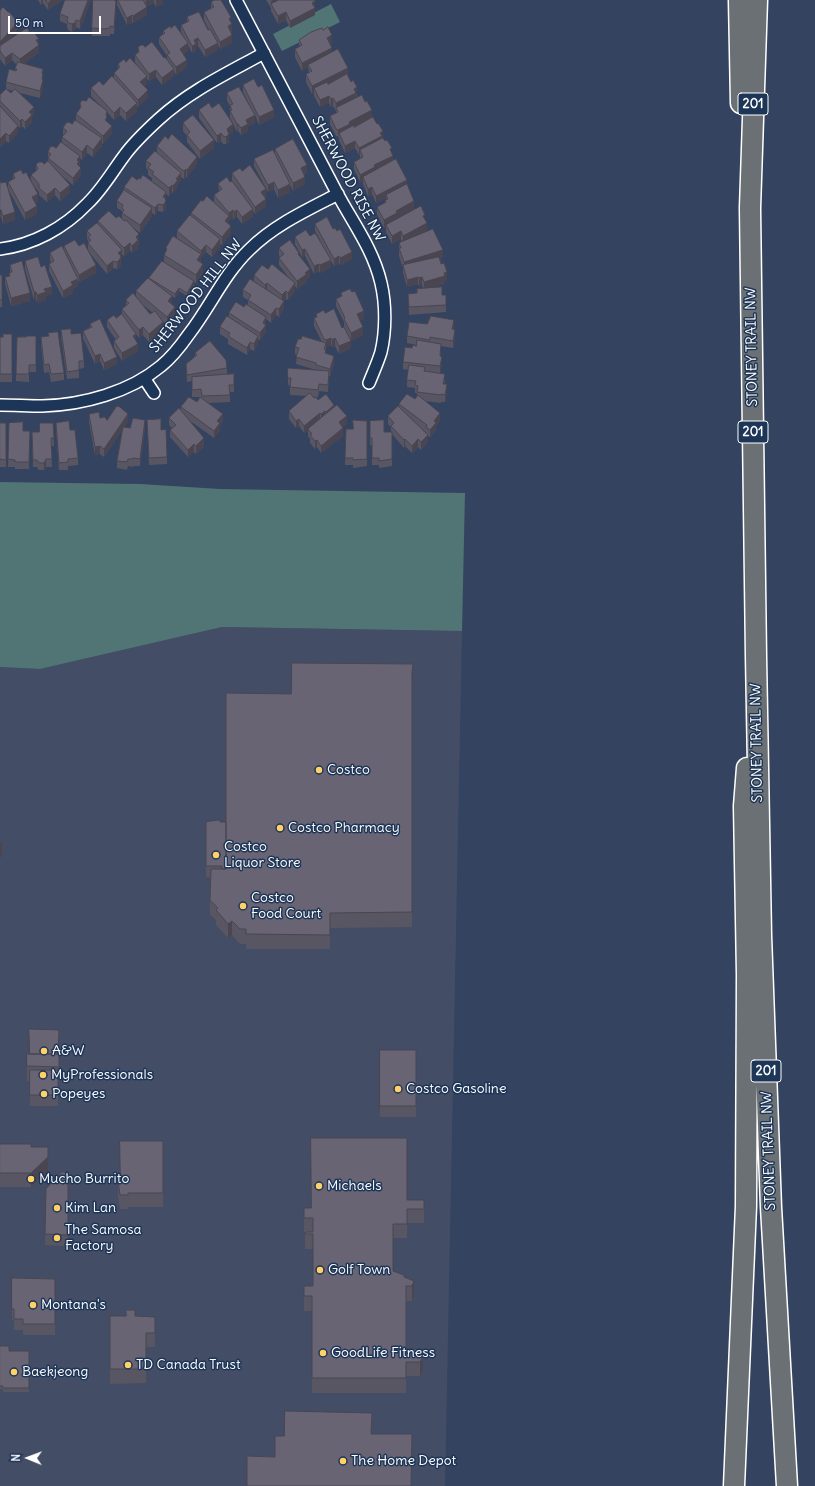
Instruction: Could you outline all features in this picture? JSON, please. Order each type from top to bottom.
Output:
[{"type":"highway","points":[[739,0],[742,142],[750,208]]},
{"type":"highway","name":"STONEY TRAIL NW","points":[[757,0],[750,208],[761,934],[769,1161],[787,1486]]},
{"type":"highway","points":[[734,1486],[746,1206],[747,975],[744,806],[756,656]]},
{"type":"street","name":"SHERWOOD RISE NW","points":[[236,0],[338,194],[368,246],[381,283],[384,306],[382,346],[369,383]]},
{"type":"street","points":[[0,249],[13,247],[46,235],[63,225],[87,204],[107,181],[134,145],[161,118],[199,88],[264,53]]},
{"type":"street","name":"SHERWOOD HILL NW","points":[[0,405],[43,406],[71,403],[102,397],[144,378],[162,366],[188,336],[229,274],[248,251],[267,233],[338,194]]},
{"type":"street","points":[[144,378],[154,393]]},
{"type":"shaded area","points":[[222,627],[462,631],[445,1486],[0,1486],[0,667],[40,669]]},
{"type":"green space","points":[[331,4],[340,22],[282,51],[273,34]]},
{"type":"green space","points":[[0,482],[140,484],[220,489],[465,493],[462,631],[222,627],[40,669],[0,667]]},
{"type":"building","points":[[65,0],[88,0],[80,21],[76,20],[75,23],[72,24],[68,23],[68,17],[60,14]]},
{"type":"building","points":[[93,0],[116,1],[114,27],[110,26],[110,28],[104,29],[92,28]]},
{"type":"building","points":[[118,0],[143,0],[147,7],[127,18]]},
{"type":"building","points":[[221,0],[231,17],[229,19],[232,24],[228,26],[232,35],[220,42],[204,12],[214,7],[211,2]]},
{"type":"building","points":[[279,0],[315,0],[312,3],[315,8],[290,21],[286,12],[278,16],[271,4]]},
{"type":"building","points":[[3,7],[18,22],[0,42],[0,11]]},
{"type":"building","points":[[199,12],[208,30],[210,29],[218,43],[205,50],[198,38],[194,40],[196,44],[192,46],[181,25],[189,21],[187,17]]},
{"type":"building","points":[[175,25],[188,43],[180,49],[187,60],[176,67],[167,55],[170,53],[159,37],[165,33],[163,31],[170,26],[171,28]]},
{"type":"building","points":[[328,27],[332,35],[327,38],[332,48],[302,63],[295,49],[302,45],[299,40],[311,32],[322,28],[323,30]]},
{"type":"building","points":[[27,28],[30,33],[33,31],[39,39],[36,40],[39,45],[20,59],[12,53],[5,58],[0,51],[0,46]]},
{"type":"building","points":[[152,42],[174,69],[162,78],[156,70],[149,74],[135,55],[139,52],[138,47],[143,45],[145,47]]},
{"type":"building","points":[[338,49],[348,68],[312,86],[306,74],[312,71],[308,65]]},
{"type":"building","points":[[130,58],[147,76],[140,82],[148,90],[138,100],[114,73],[120,67],[118,64],[124,59],[126,62]]},
{"type":"building","points":[[18,62],[43,69],[43,80],[40,91],[6,82],[9,69],[16,71],[17,69],[15,69]]},
{"type":"building","points":[[347,74],[351,82],[353,80],[357,87],[354,89],[356,93],[336,103],[333,98],[331,99],[329,96],[320,100],[314,88],[327,82],[328,84]]},
{"type":"building","points":[[112,76],[137,103],[126,113],[120,107],[114,113],[91,88],[99,81],[103,85]]},
{"type":"building","points":[[254,79],[258,87],[262,85],[274,110],[259,117],[243,85]]},
{"type":"building","points":[[239,87],[255,115],[246,120],[248,124],[241,128],[230,111],[232,110],[230,105],[233,104],[227,93]]},
{"type":"building","points":[[6,89],[11,93],[15,89],[34,107],[29,112],[32,115],[25,122],[22,119],[20,121],[0,101],[0,95]]},
{"type":"building","points":[[362,95],[365,102],[367,101],[372,110],[349,122],[350,124],[338,130],[336,129],[330,116],[338,112],[336,108]]},
{"type":"building","points":[[89,97],[107,111],[107,117],[105,120],[112,126],[103,136],[76,114],[81,107],[80,103],[82,100],[86,101]]},
{"type":"building","points":[[209,103],[212,108],[219,103],[233,124],[227,129],[229,134],[226,137],[221,133],[217,136],[199,110]]},
{"type":"building","points":[[0,106],[18,126],[9,136],[6,133],[0,139]]},
{"type":"building","points":[[193,115],[214,140],[200,151],[187,135],[190,132],[183,123]]},
{"type":"building","points":[[373,117],[383,131],[380,133],[382,136],[359,148],[355,141],[345,146],[339,133]]},
{"type":"building","points":[[75,120],[102,138],[93,150],[87,145],[82,152],[62,137],[67,131],[63,128],[66,123],[69,122],[72,124]]},
{"type":"building","points":[[172,134],[197,157],[187,170],[186,169],[184,171],[181,169],[157,146],[165,136],[168,139]]},
{"type":"building","points":[[383,138],[385,141],[387,140],[392,148],[390,149],[393,156],[374,165],[375,167],[360,175],[354,162],[363,157],[360,150]]},
{"type":"building","points":[[293,139],[307,165],[301,168],[305,177],[293,183],[275,149]]},
{"type":"building","points":[[61,142],[80,156],[77,160],[79,162],[77,164],[81,168],[73,178],[48,158],[51,154],[48,152],[50,147],[53,146],[56,148]]},
{"type":"building","points":[[273,150],[290,184],[278,190],[274,182],[268,185],[254,159]]},
{"type":"building","points":[[155,151],[181,173],[176,179],[178,180],[169,188],[152,174],[154,172],[148,168],[151,164],[146,161]]},
{"type":"building","points":[[396,159],[407,180],[376,196],[372,187],[368,189],[363,177]]},
{"type":"building","points":[[48,161],[70,185],[60,193],[55,188],[47,195],[39,188],[39,184],[31,175],[38,169],[36,164],[42,162],[44,164]]},
{"type":"building","points":[[250,165],[266,189],[261,192],[266,199],[255,207],[232,173],[240,168],[242,171]]},
{"type":"building","points":[[21,170],[23,174],[26,172],[38,194],[32,197],[37,206],[25,213],[8,182],[15,178],[13,174]]},
{"type":"building","points":[[143,175],[166,192],[163,197],[166,201],[163,205],[158,204],[155,208],[124,187],[132,176],[137,180]]},
{"type":"building","points":[[227,177],[230,182],[232,181],[253,209],[242,217],[237,210],[234,212],[233,210],[229,213],[214,195],[222,189],[218,184]]},
{"type":"building","points":[[0,180],[1,183],[6,182],[15,212],[3,216],[0,210]]},
{"type":"building","points":[[407,184],[414,201],[384,220],[377,207],[386,202],[385,200],[388,199],[386,195]]},
{"type":"building","points":[[124,190],[152,208],[140,225],[122,213],[124,210],[122,208],[123,205],[117,201]]},
{"type":"building","points":[[207,196],[229,216],[225,221],[231,226],[222,237],[191,213],[201,200],[203,201]]},
{"type":"building","points":[[421,206],[425,215],[423,216],[427,223],[403,236],[401,231],[392,236],[386,225]]},
{"type":"building","points":[[109,211],[116,218],[119,216],[124,221],[126,220],[139,234],[136,237],[138,240],[132,246],[130,243],[124,248],[98,221]]},
{"type":"building","points":[[190,215],[220,239],[212,250],[206,245],[201,251],[177,231]]},
{"type":"building","points":[[327,217],[333,229],[335,228],[337,231],[340,229],[352,252],[340,258],[339,256],[334,259],[315,224]]},
{"type":"building","points":[[97,223],[122,250],[118,253],[121,256],[120,259],[117,262],[113,261],[107,266],[88,243],[91,240],[88,238],[91,235],[87,231]]},
{"type":"building","points":[[433,229],[443,250],[404,262],[399,248],[401,248],[399,243]]},
{"type":"building","points":[[306,230],[310,236],[315,233],[331,260],[314,266],[305,249],[302,250],[295,237]]},
{"type":"building","points":[[173,236],[201,254],[197,260],[203,264],[196,275],[164,255]]},
{"type":"building","points":[[75,240],[79,246],[84,243],[96,265],[79,275],[64,246]]},
{"type":"building","points":[[290,240],[299,253],[298,254],[310,269],[305,273],[307,274],[297,281],[279,258],[284,254],[279,248]]},
{"type":"building","points":[[62,246],[78,279],[71,282],[73,285],[63,291],[49,264],[54,261],[50,253]]},
{"type":"building","points":[[38,257],[41,267],[45,265],[52,287],[44,289],[46,292],[37,295],[36,292],[34,292],[25,261]]},
{"type":"building","points":[[439,257],[441,264],[444,263],[447,272],[444,273],[445,276],[424,282],[422,277],[407,280],[403,265]]},
{"type":"building","points":[[22,261],[30,293],[11,298],[5,277],[10,276],[9,273],[12,272],[10,265]]},
{"type":"building","points":[[162,261],[194,281],[187,293],[179,288],[175,294],[149,278]]},
{"type":"building","points":[[272,264],[295,283],[288,293],[286,291],[282,295],[267,283],[265,285],[254,275],[262,265],[268,269]]},
{"type":"building","points":[[0,275],[2,275],[2,300],[0,300]]},
{"type":"building","points":[[148,278],[172,296],[168,301],[175,307],[167,317],[136,291]]},
{"type":"building","points":[[250,279],[284,301],[279,309],[276,308],[271,315],[248,300],[251,295],[243,290]]},
{"type":"building","points":[[442,287],[442,295],[446,295],[446,305],[409,307],[408,294],[417,293],[417,289]]},
{"type":"building","points":[[350,289],[352,292],[355,291],[364,311],[357,314],[363,327],[351,333],[336,299],[342,296],[341,293]]},
{"type":"building","points":[[133,293],[150,314],[155,311],[163,322],[149,334],[143,327],[139,330],[122,309],[129,303],[126,300]]},
{"type":"building","points":[[236,302],[244,307],[246,304],[266,317],[263,323],[266,325],[260,333],[229,313]]},
{"type":"building","points":[[334,309],[342,328],[344,327],[351,341],[339,346],[335,338],[332,340],[331,338],[326,340],[324,339],[314,318],[317,317],[316,314],[324,310],[325,313]]},
{"type":"building","points":[[122,314],[136,334],[133,336],[138,344],[122,353],[114,341],[119,337],[107,320],[114,315],[116,318]]},
{"type":"building","points":[[227,316],[258,336],[254,344],[250,342],[247,348],[228,336],[230,333],[220,327]]},
{"type":"building","points":[[431,316],[454,320],[452,329],[455,330],[453,341],[430,337],[430,340],[407,336],[409,322],[427,324]]},
{"type":"building","points":[[100,319],[117,357],[104,363],[100,354],[95,356],[83,331],[92,327],[90,324]]},
{"type":"building","points":[[71,329],[71,334],[81,333],[84,361],[79,361],[79,370],[67,372],[61,330]]},
{"type":"building","points":[[58,332],[64,373],[51,374],[49,364],[44,365],[41,337],[49,336],[48,333]]},
{"type":"building","points":[[3,334],[12,334],[12,374],[0,374],[0,337],[3,337]]},
{"type":"building","points":[[36,336],[36,365],[29,365],[29,374],[16,374],[17,337]]},
{"type":"building","points":[[302,336],[326,343],[324,349],[326,350],[325,353],[334,356],[330,369],[296,357],[299,348],[295,347],[298,339],[301,339]]},
{"type":"building","points":[[417,340],[441,344],[440,356],[442,357],[440,366],[403,362],[405,347],[412,348],[413,345],[416,346]]},
{"type":"building","points":[[210,341],[226,360],[227,368],[187,375],[186,364],[197,355],[195,353]]},
{"type":"building","points":[[409,365],[425,367],[424,371],[445,374],[443,384],[447,384],[445,395],[417,392],[418,386],[415,385],[416,381],[407,380]]},
{"type":"building","points":[[288,368],[329,371],[328,385],[319,384],[318,390],[290,387],[291,378],[288,378]]},
{"type":"building","points":[[234,374],[234,385],[229,385],[230,395],[202,396],[201,389],[192,390],[192,377]]},
{"type":"building","points":[[310,393],[318,400],[326,394],[334,405],[326,412],[320,413],[304,426],[299,419],[296,421],[289,411]]},
{"type":"building","points":[[407,394],[415,399],[418,395],[440,413],[434,421],[436,423],[430,430],[426,427],[427,425],[399,404]]},
{"type":"building","points":[[189,397],[197,402],[200,397],[223,414],[217,421],[220,423],[214,431],[181,407]]},
{"type":"building","points":[[337,405],[347,416],[339,422],[343,428],[321,446],[317,440],[315,441],[310,435],[312,434],[308,429]]},
{"type":"building","points":[[117,406],[128,414],[104,449],[100,446],[95,447],[89,414],[99,412],[100,418],[105,417],[107,420]]},
{"type":"building","points":[[398,406],[428,435],[421,442],[418,439],[412,446],[391,426],[394,423],[388,416]]},
{"type":"building","points":[[179,408],[204,438],[196,446],[194,444],[188,450],[170,430],[176,425],[169,418]]},
{"type":"building","points":[[133,418],[145,420],[140,459],[128,459],[127,462],[117,461],[123,427],[130,428]]},
{"type":"building","points":[[161,419],[161,430],[166,429],[167,457],[149,458],[147,420]]},
{"type":"building","points":[[353,420],[367,421],[367,459],[353,460],[353,458],[345,458],[346,429],[353,429]]},
{"type":"building","points":[[384,420],[384,432],[392,432],[392,459],[379,461],[379,458],[372,458],[370,421]]},
{"type":"building","points":[[69,421],[70,430],[75,430],[78,458],[68,459],[68,462],[59,463],[56,423]]},
{"type":"building","points":[[23,422],[23,431],[30,431],[29,462],[15,462],[15,460],[8,459],[9,423]]},
{"type":"building","points":[[0,423],[6,423],[6,460],[0,459]]},
{"type":"building","points":[[40,423],[53,423],[54,438],[51,438],[52,459],[46,459],[44,463],[39,463],[37,460],[33,460],[32,432],[39,432]]},
{"type":"building","name":"Costco","points":[[292,663],[413,664],[412,912],[330,913],[330,935],[246,934],[246,929],[240,929],[232,921],[228,924],[216,910],[218,908],[210,900],[211,869],[226,869],[226,693],[291,694]]},
{"type":"building","name":"Costco Liquor Store","points":[[220,820],[220,822],[226,822],[226,869],[222,869],[222,866],[206,866],[206,822]]},
{"type":"building","points":[[29,1029],[59,1030],[58,1054],[30,1054]]},
{"type":"building","name":"Costco Gasoline","points":[[380,1050],[416,1050],[416,1106],[380,1106]]},
{"type":"building","points":[[27,1054],[59,1054],[59,1067],[27,1066]]},
{"type":"building","points":[[30,1070],[58,1070],[58,1095],[30,1095]]},
{"type":"building","points":[[311,1138],[407,1138],[407,1200],[424,1200],[424,1209],[407,1209],[407,1224],[393,1224],[393,1271],[414,1281],[412,1286],[406,1286],[406,1349],[423,1349],[423,1356],[420,1362],[406,1362],[406,1378],[312,1378],[312,1296],[304,1296],[304,1286],[313,1286],[313,1234],[305,1234],[306,1232],[313,1232],[313,1218],[304,1218],[304,1208],[311,1208]]},
{"type":"building","points":[[120,1141],[163,1141],[163,1193],[128,1193],[128,1195],[120,1195],[118,1181],[120,1181]]},
{"type":"building","points":[[0,1144],[31,1144],[31,1147],[48,1147],[48,1157],[31,1173],[0,1173]]},
{"type":"building","points":[[62,1172],[68,1172],[68,1235],[45,1234],[46,1189]]},
{"type":"building","name":"Montana's","points":[[12,1278],[55,1279],[55,1324],[23,1324],[23,1319],[14,1319],[14,1309],[12,1309]]},
{"type":"building","name":"TD Canada Trust","points":[[126,1310],[135,1310],[135,1316],[155,1317],[155,1333],[146,1333],[146,1369],[110,1369],[110,1316],[126,1316]]},
{"type":"building","name":"Baekjeong","points":[[0,1346],[9,1346],[9,1351],[29,1351],[29,1388],[3,1388],[3,1386],[0,1386]]},
{"type":"building","name":"The Home Depot","points":[[285,1411],[372,1413],[371,1434],[412,1434],[411,1486],[247,1486],[247,1456],[275,1457],[275,1436],[284,1436]]},
{"type":"place","name":"Costco","points":[[319,770]]},
{"type":"place","name":"Costco Pharmacy","points":[[280,828]]},
{"type":"place","name":"Costco Liquor Store","points":[[216,855]]},
{"type":"place","name":"Costco Food Court","points":[[243,906]]},
{"type":"place","name":"A&W","points":[[44,1051]]},
{"type":"place","name":"MyProfessionals","points":[[43,1075]]},
{"type":"place","name":"Costco Gasoline","points":[[398,1089]]},
{"type":"place","name":"Popeyes","points":[[44,1094]]},
{"type":"place","name":"Mucho Burrito","points":[[31,1179]]},
{"type":"place","name":"Michaels","points":[[319,1186]]},
{"type":"place","name":"Kim Lan","points":[[57,1208]]},
{"type":"place","name":"The Samosa Factory","points":[[57,1238]]},
{"type":"place","name":"Golf Town","points":[[320,1270]]},
{"type":"place","name":"Montana's","points":[[33,1305]]},
{"type":"place","name":"GoodLife Fitness","points":[[323,1353]]},
{"type":"place","name":"TD Canada Trust","points":[[128,1365]]},
{"type":"place","name":"Baekjeong","points":[[14,1372]]},
{"type":"place","name":"The Home Depot","points":[[343,1461]]}]
